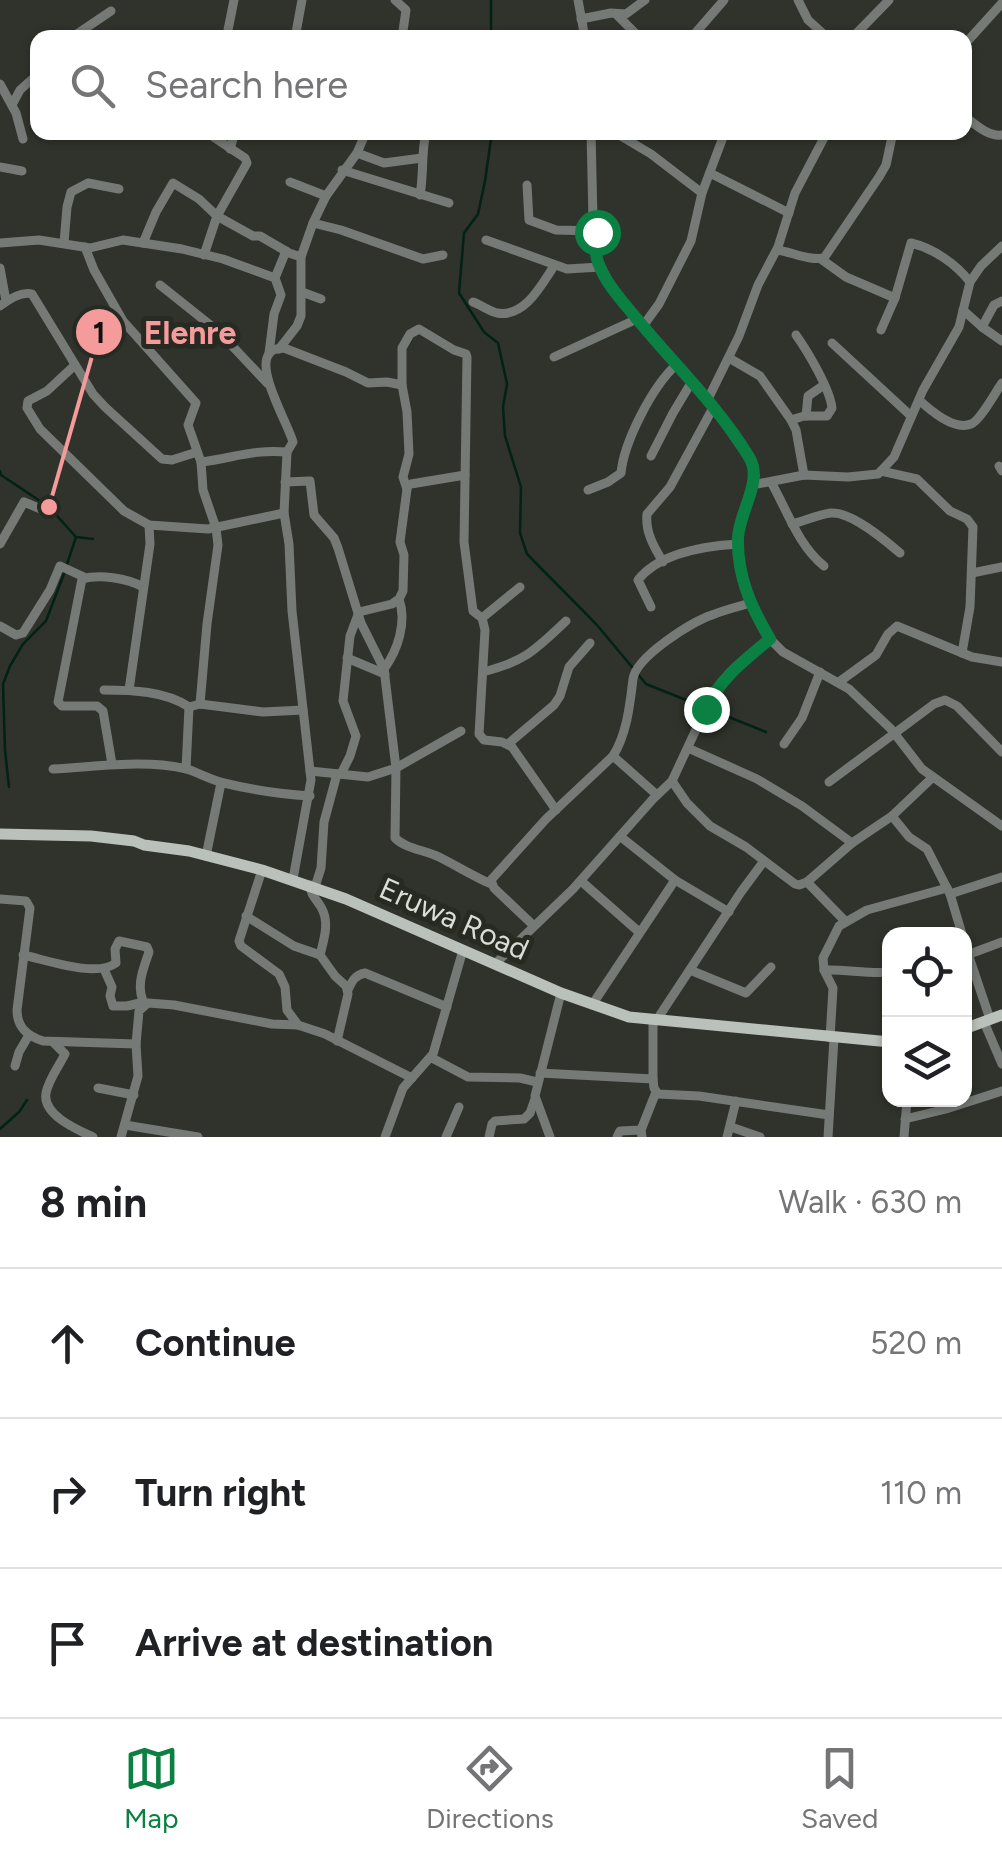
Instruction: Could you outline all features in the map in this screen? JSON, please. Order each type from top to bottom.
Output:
[{"type":"main road","name":"Eruwa Road","points":[[0,834],[134,841],[293,879],[561,993],[629,1017],[882,1041]]},
{"type":"street","points":[[230,30],[234,0]]},
{"type":"street","points":[[296,30],[302,0]]},
{"type":"street","points":[[395,0],[406,10],[403,30]]},
{"type":"street","points":[[578,0],[583,30]]},
{"type":"street","points":[[581,19],[626,14],[645,0]]},
{"type":"street","points":[[698,30],[724,0]]},
{"type":"street","points":[[798,0],[808,20],[819,30]]},
{"type":"street","points":[[860,30],[889,0]]},
{"type":"street","points":[[972,37],[1002,3]]},
{"type":"street","points":[[83,30],[111,11]]},
{"type":"street","points":[[616,14],[632,30]]},
{"type":"street","points":[[12,105],[30,81]]},
{"type":"street","points":[[2,87],[20,90]]},
{"type":"street","points":[[2,87],[16,112],[23,139]]},
{"type":"street","points":[[972,120],[998,135],[1002,144]]},
{"type":"street","points":[[204,255],[217,216],[247,163],[217,140]]},
{"type":"street","points":[[230,149],[233,140]]},
{"type":"street","points":[[293,879],[310,796],[310,771],[284,513],[287,452],[293,442],[270,386],[266,362],[297,326],[301,316],[301,257],[326,196],[362,140]]},
{"type":"street","points":[[420,195],[425,140]]},
{"type":"street","points":[[591,140],[593,220],[600,267],[620,298],[710,404],[755,470],[738,544],[742,581],[770,639],[783,652],[838,682],[872,709],[915,761],[1002,826]]},
{"type":"street","points":[[627,140],[702,193]]},
{"type":"street","points":[[554,357],[640,322],[659,304],[691,241],[702,193],[722,140]]},
{"type":"street","points":[[663,562],[647,528],[647,514],[670,488],[710,404],[758,285],[777,250],[795,193],[823,140]]},
{"type":"street","points":[[821,259],[880,178],[891,140]]},
{"type":"street","points":[[356,152],[384,163],[422,158]]},
{"type":"street","points":[[0,167],[22,170]]},
{"type":"street","points":[[342,170],[450,203]]},
{"type":"street","points":[[710,173],[789,212]]},
{"type":"street","points":[[290,182],[326,196]]},
{"type":"street","points":[[144,243],[173,183],[217,216],[301,257]]},
{"type":"street","points":[[64,243],[71,192],[88,184],[120,189]]},
{"type":"street","points":[[527,185],[529,220],[556,230],[597,232]]},
{"type":"street","points":[[313,223],[422,259],[442,255]]},
{"type":"street","points":[[0,243],[30,240],[93,248],[115,240],[144,243],[241,264],[275,278]]},
{"type":"street","points":[[486,240],[554,266],[600,267]]},
{"type":"street","points":[[880,330],[895,298],[912,243],[954,264],[970,282]]},
{"type":"street","points":[[752,486],[804,475],[878,474],[894,457],[960,324],[970,282],[1002,246]]},
{"type":"street","points":[[85,247],[123,321],[196,402],[188,425],[218,544],[186,769]]},
{"type":"street","points":[[777,250],[821,259],[846,277],[895,298]]},
{"type":"street","points":[[274,351],[274,314],[282,295],[275,278],[286,251]]},
{"type":"street","points":[[474,302],[495,313],[511,312],[529,302],[554,266]]},
{"type":"street","points":[[0,268],[3,304],[26,292],[35,296],[93,394],[157,456],[172,460],[223,459],[255,451],[287,452]]},
{"type":"street","points":[[160,284],[219,332],[270,386]]},
{"type":"street","points":[[302,292],[322,299]]},
{"type":"street","points":[[978,324],[994,304],[1002,302]]},
{"type":"street","points":[[279,306],[301,306]]},
{"type":"street","points":[[963,310],[1002,341]]},
{"type":"street","points":[[960,324],[978,324]]},
{"type":"street","points":[[358,612],[392,604],[402,595],[404,555],[400,542],[407,489],[403,477],[409,454],[402,348],[414,331],[423,330],[466,354],[464,542],[473,612],[482,618],[486,630],[479,734],[484,740],[508,744],[556,810]]},
{"type":"street","points":[[790,420],[827,416],[832,402],[796,335]]},
{"type":"street","points":[[832,343],[911,416]]},
{"type":"street","points":[[274,351],[332,366],[368,383],[402,385]]},
{"type":"street","points":[[729,358],[760,376],[790,420],[796,430],[804,475]]},
{"type":"street","points":[[75,365],[47,391],[28,401],[27,408],[40,430],[124,511],[149,525],[203,529],[284,513]]},
{"type":"street","points":[[588,490],[620,473],[626,448],[643,412],[664,376],[676,365]]},
{"type":"street","points":[[651,456],[692,383]]},
{"type":"street","points":[[919,400],[943,419],[968,425],[976,422],[1002,383]]},
{"type":"street","points":[[806,416],[808,396],[824,385]]},
{"type":"street","points":[[881,471],[917,479],[973,527],[970,607],[962,653]]},
{"type":"street","points":[[407,489],[412,484],[465,475]]},
{"type":"street","points":[[285,482],[310,481],[314,515],[334,538],[362,623],[385,671],[396,768],[397,842],[439,857],[491,884],[534,926]]},
{"type":"street","points":[[771,482],[812,557],[824,566]]},
{"type":"street","points":[[0,544],[24,502],[42,510]]},
{"type":"street","points":[[792,524],[830,513],[842,514],[900,554]]},
{"type":"street","points":[[129,690],[150,544],[149,525]]},
{"type":"street","points":[[651,607],[639,578],[674,555],[738,544]]},
{"type":"street","points":[[0,626],[23,633],[60,566],[84,577],[133,582],[143,587]]},
{"type":"street","points":[[972,573],[1002,568]]},
{"type":"street","points":[[84,577],[58,702],[62,706],[101,708],[112,764]]},
{"type":"street","points":[[482,618],[520,586]]},
{"type":"street","points":[[385,671],[403,623],[399,600]]},
{"type":"street","points":[[491,884],[556,810],[614,756],[634,676],[648,656],[704,618],[750,603]]},
{"type":"street","points":[[320,955],[326,922],[310,893],[321,868],[324,822],[356,736],[344,702],[350,636],[358,612]]},
{"type":"street","points":[[483,672],[517,662],[566,620]]},
{"type":"street","points":[[838,682],[876,655],[897,626],[962,653],[1002,662]]},
{"type":"street","points":[[495,964],[580,881],[672,781],[714,691],[770,639]]},
{"type":"street","points":[[508,744],[554,705],[569,667],[590,643]]},
{"type":"street","points":[[348,658],[385,671]]},
{"type":"street","points":[[784,744],[802,718],[820,672]]},
{"type":"street","points":[[104,690],[129,690],[194,706],[264,712],[303,710]]},
{"type":"street","points":[[829,782],[934,704],[945,700],[957,706],[1002,752]]},
{"type":"street","points":[[310,771],[368,777],[396,768],[461,731]]},
{"type":"street","points":[[688,748],[757,779],[852,842]]},
{"type":"street","points":[[614,756],[657,796]]},
{"type":"street","points":[[53,769],[112,764],[186,769],[221,783],[310,796]]},
{"type":"street","points":[[672,781],[710,826],[795,884],[807,882],[852,842],[892,816],[933,777]]},
{"type":"street","points":[[206,856],[221,783]]},
{"type":"street","points":[[892,816],[909,837],[926,849],[948,891],[960,927]]},
{"type":"street","points":[[622,837],[676,880],[729,912]]},
{"type":"street","points":[[617,1137],[620,1130],[642,1134],[656,1092],[654,1021],[764,861]]},
{"type":"street","points":[[262,870],[239,936],[241,946],[279,974],[285,987],[287,1010],[298,1026]]},
{"type":"street","points":[[828,1137],[833,988],[822,958],[836,932],[866,910],[1002,877]]},
{"type":"street","points":[[592,1005],[676,880]]},
{"type":"street","points":[[580,881],[639,932]]},
{"type":"street","points":[[807,882],[845,922]]},
{"type":"street","points":[[0,899],[30,904],[17,1020],[29,1035],[52,1041],[136,1044]]},
{"type":"street","points":[[246,916],[294,946],[320,955],[348,990]]},
{"type":"street","points":[[23,955],[77,967],[111,968],[116,962],[118,941],[149,948],[140,984],[144,1003]]},
{"type":"street","points":[[972,953],[1002,942]]},
{"type":"street","points":[[400,1137],[386,1134],[397,1100],[432,1058],[463,950]]},
{"type":"street","points":[[690,970],[746,993],[770,967]]},
{"type":"street","points":[[104,968],[112,987],[113,1006],[174,1005],[298,1026],[338,1040],[412,1078]]},
{"type":"street","points":[[824,970],[882,973]]},
{"type":"street","points":[[972,970],[992,1019],[1002,1064]]},
{"type":"street","points":[[338,1040],[348,990],[359,974],[366,973],[447,1007]]},
{"type":"street","points":[[489,1137],[495,1121],[528,1116],[536,1099],[561,993]]},
{"type":"street","points":[[121,1137],[138,1076],[136,1044],[144,1003]]},
{"type":"street","points":[[15,1066],[29,1035]]},
{"type":"street","points":[[52,1041],[65,1054],[46,1093],[47,1103],[65,1124],[93,1137]]},
{"type":"street","points":[[432,1058],[468,1077],[653,1079]]},
{"type":"street","points":[[98,1088],[134,1095]]},
{"type":"street","points":[[906,1119],[1002,1091]]},
{"type":"street","points":[[656,1092],[829,1114]]},
{"type":"street","points":[[536,1099],[550,1137]]},
{"type":"street","points":[[736,1101],[729,1132],[760,1137]]},
{"type":"street","points":[[446,1137],[459,1107]]},
{"type":"street","points":[[904,1137],[907,1107]]},
{"type":"street","points":[[125,1125],[198,1137]]},
{"type":"waterway","points":[[491,0],[491,30]]},
{"type":"waterway","points":[[491,140],[478,214],[464,233],[459,293],[484,332],[498,343],[507,384],[503,407],[505,436],[521,487],[520,533],[527,554],[632,667]]},
{"type":"waterway","points":[[0,471],[49,507],[76,537],[93,539]]},
{"type":"waterway","points":[[67,564],[76,537]]},
{"type":"waterway","points":[[9,787],[3,684],[23,644],[46,621],[65,571]]},
{"type":"waterway","points":[[637,673],[646,684],[766,732]]},
{"type":"waterway","points":[[0,1129],[27,1100]]},
{"type":"place","name":"Elenre","points":[[49,507]]},
{"type":"route","points":[[597,232],[597,259],[608,282],[720,416],[755,470],[738,531],[739,564],[750,603],[770,639],[734,669],[714,691],[706,709]]}]
